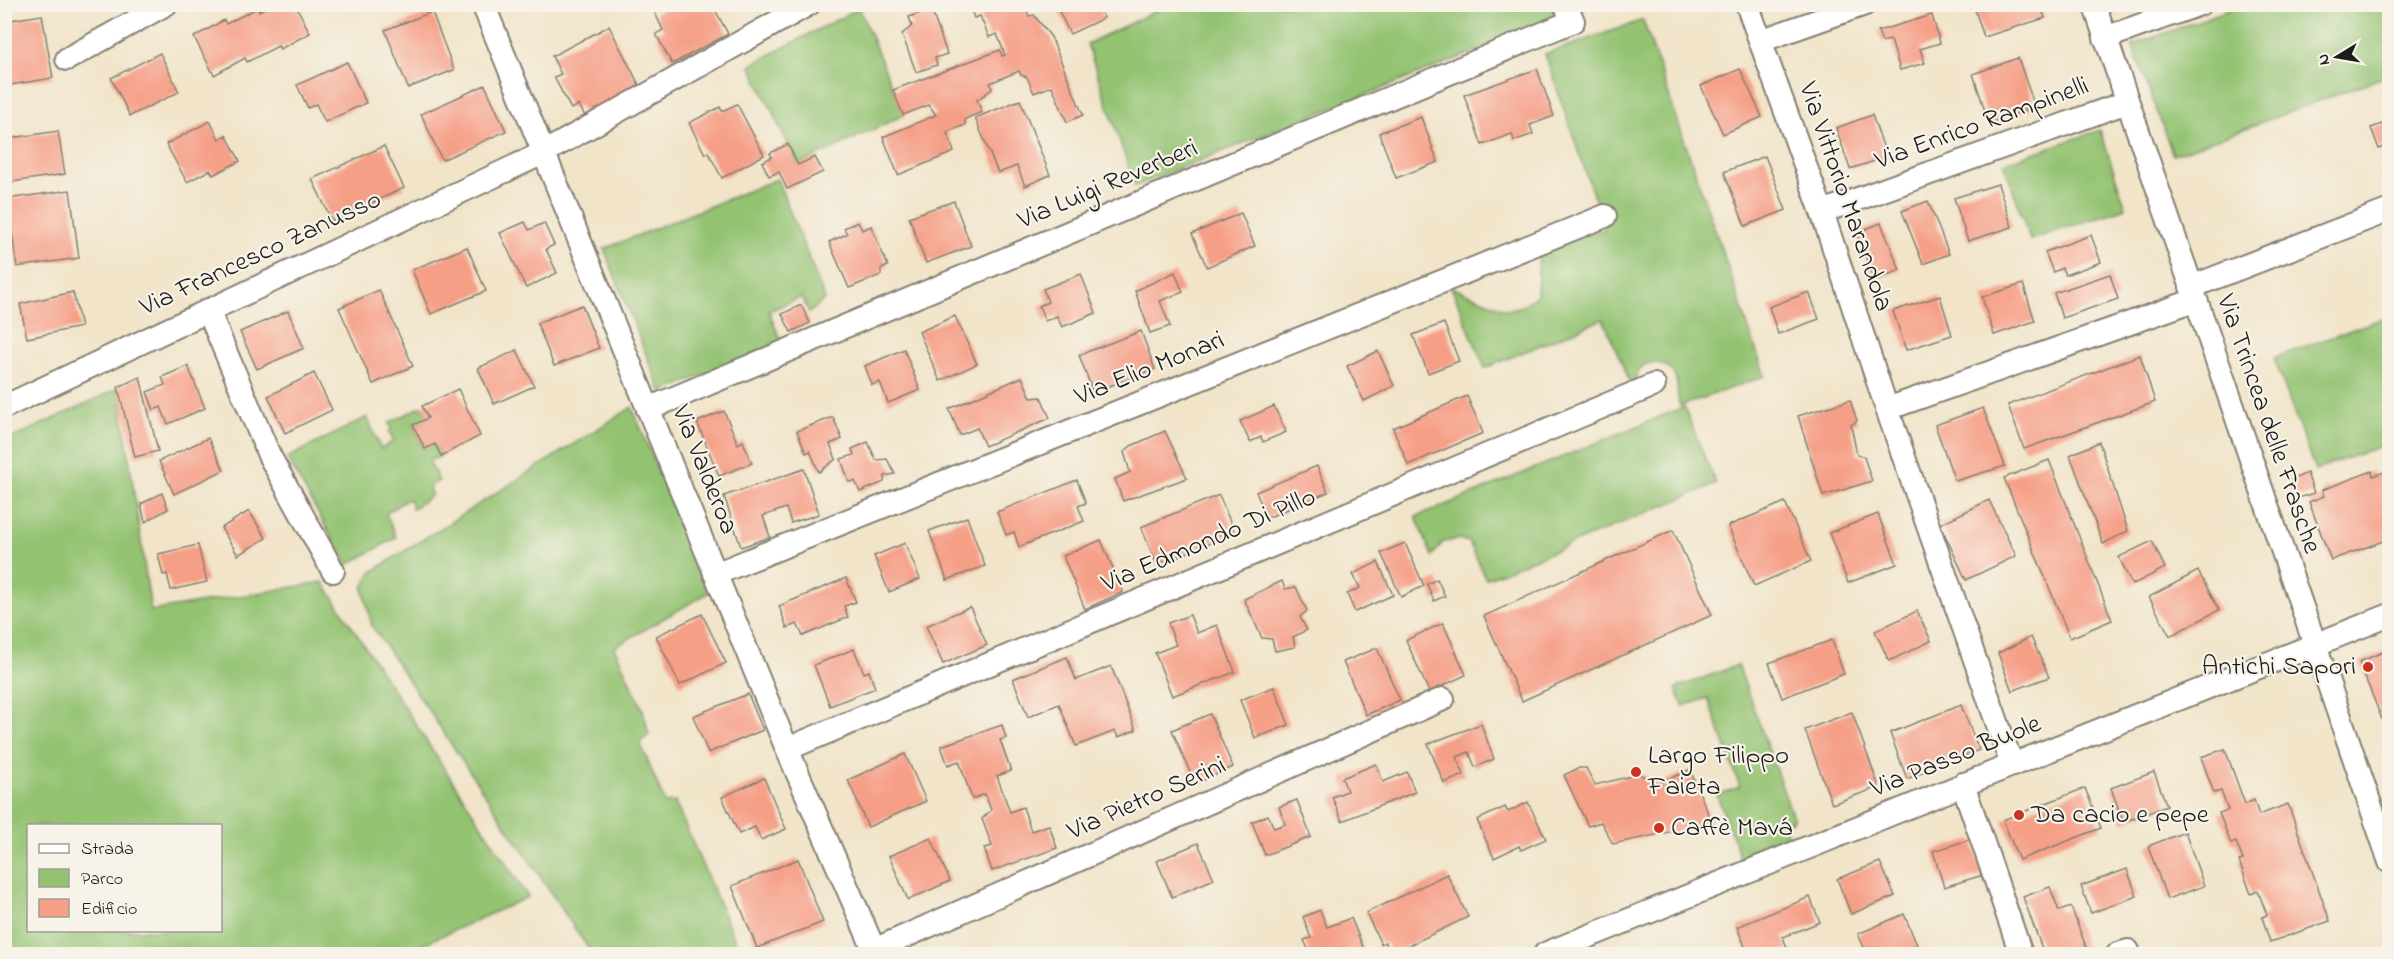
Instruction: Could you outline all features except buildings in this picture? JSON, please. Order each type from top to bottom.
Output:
[{"type":"street","points":[[67,59],[165,4]]},
{"type":"street","name":"Via Valderoa","points":[[483,4],[787,749],[875,952]]},
{"type":"street","name":"Via Francesco Zanusso","points":[[4,407],[543,153],[808,4]]},
{"type":"street","name":"Via Luigi Reverberi","points":[[648,409],[1573,21],[1565,4]]},
{"type":"street","name":"Via Vittorio Marandola","points":[[1747,4],[1822,212],[1887,409],[2012,765]]},
{"type":"street","points":[[1760,41],[1865,4]]},
{"type":"street","name":"Via Trincea delle Frasche","points":[[2094,4],[2389,860]]},
{"type":"street","points":[[2105,38],[2200,4]]},
{"type":"street","name":"Via Enrico Rampinelli","points":[[1822,212],[2127,102]]},
{"type":"street","points":[[1887,409],[2193,294],[2390,210]]},
{"type":"street","name":"Via Elio Monari","points":[[715,574],[1605,216]]},
{"type":"street","points":[[208,310],[269,455],[333,571]]},
{"type":"street","name":"Via Edmondo Di Pillo","points":[[787,749],[1654,384]]},
{"type":"street","name":"Via Passo Buole","points":[[1545,954],[1963,784],[2390,615]]},
{"type":"street","name":"Via Pietro Serini","points":[[875,952],[1443,699]]},
{"type":"street","points":[[1963,784],[2021,954]]},
{"type":"street","points":[[2118,954],[2128,951],[2129,954]]},
{"type":"green space","points":[[1551,4],[1558,19],[1135,186],[1087,44],[1168,5]]},
{"type":"green space","points":[[2242,5],[2389,5],[2389,75],[2173,155],[2132,45]]},
{"type":"green space","points":[[859,8],[904,115],[798,165],[750,65]]},
{"type":"green space","points":[[1643,20],[1765,376],[1680,406],[1675,377],[1662,364],[1652,363],[1643,366],[1632,387],[1603,319],[1485,368],[1451,287],[1507,310],[1522,306],[1537,295],[1539,250],[1605,229],[1545,54]]},
{"type":"green space","points":[[2100,130],[2126,208],[2030,240],[2004,163]]},
{"type":"green space","points":[[777,179],[825,299],[809,313],[802,297],[769,311],[782,344],[661,392],[604,249]]},
{"type":"green space","points":[[2389,316],[2389,443],[2315,470],[2274,358]]},
{"type":"green space","points":[[119,388],[151,611],[323,582],[528,897],[401,954],[5,954],[4,442]]},
{"type":"green space","points":[[422,406],[428,418],[413,425],[424,449],[435,444],[441,456],[429,461],[439,481],[431,485],[429,490],[432,495],[412,509],[410,500],[406,500],[386,513],[396,538],[347,565],[287,458],[367,417],[381,449],[394,441],[389,432],[391,428],[389,423]]},
{"type":"green space","points":[[632,407],[708,593],[614,647],[643,710],[649,735],[640,742],[665,803],[675,802],[741,954],[592,954],[372,626],[363,588],[370,573]]},
{"type":"green space","points":[[1684,407],[1716,484],[1486,579],[1469,542],[1459,539],[1443,542],[1432,556],[1416,517]]},
{"type":"green space","points":[[1738,665],[1794,820],[1783,824],[1791,841],[1741,860],[1717,795],[1740,787],[1708,698],[1683,706],[1676,688]]},
{"type":"place","name":"Antichi Sapori","points":[[2368,667]]},
{"type":"place","name":"Largo Filippo Faieta","points":[[1636,772]]},
{"type":"place","name":"Da cacio e pepe","points":[[2019,815]]},
{"type":"place","name":"Caffè Mavá","points":[[1659,828]]}]
